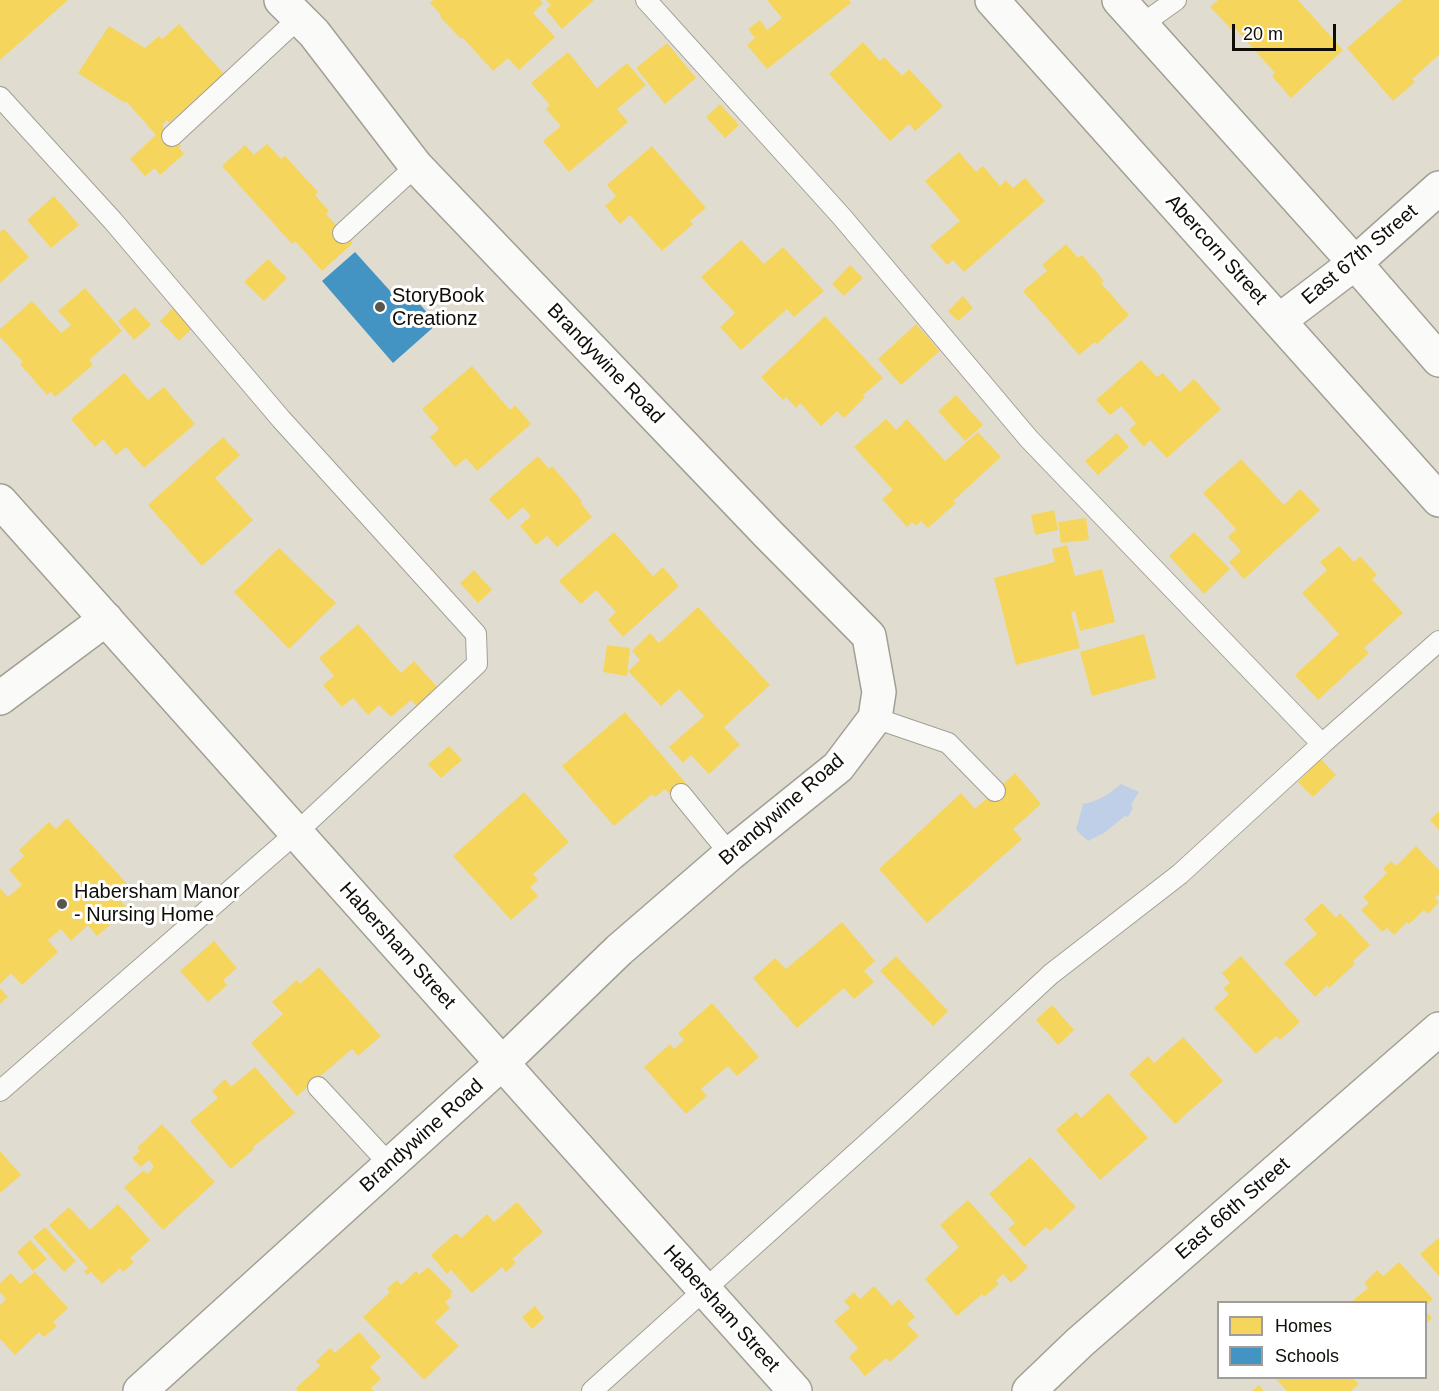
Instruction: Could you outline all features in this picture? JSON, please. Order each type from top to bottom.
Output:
[{"type":"street","name":"Abercorn Street","points":[[992,0],[1439,500]]},
{"type":"street","points":[[1128,8],[1439,360]]},
{"type":"street","name":"Brandywine Road","points":[[140,1391],[501,1064],[619,950],[730,854],[838,767],[875,718],[879,692],[869,636],[761,527],[416,166],[314,33],[290,9]]},
{"type":"street","name":"East 67th Street","points":[[1280,320],[1355,263],[1439,188]]},
{"type":"street","name":"Habersham Street","points":[[0,501],[795,1391]]},
{"type":"street","points":[[0,698],[106,619]]},
{"type":"street","name":"East 66th Street","points":[[1029,1391],[1079,1343],[1439,1029]]},
{"type":"lane","points":[[646,0],[842,217],[1029,439],[1322,744]]},
{"type":"lane","points":[[1128,8],[1176,0]]},
{"type":"lane","points":[[172,136],[290,9]]},
{"type":"lane","points":[[0,97],[113,221],[280,419],[476,634],[477,664],[296,833],[0,1091]]},
{"type":"lane","points":[[343,233],[416,166]]},
{"type":"lane","points":[[591,1391],[895,1119],[1051,974],[1180,874],[1439,641]]},
{"type":"lane","points":[[875,718],[948,743],[995,791]]},
{"type":"lane","points":[[681,794],[730,854]]},
{"type":"lane","points":[[318,1087],[390,1165]]},
{"type":"water","points":[[1121,784],[1139,792],[1131,805],[1133,808],[1128,817],[1125,816],[1104,833],[1088,841],[1076,830],[1083,804],[1104,797]]},
{"type":"building: Homes","points":[[0,0],[68,0],[0,60]]},
{"type":"building: Homes","points":[[433,0],[540,0],[543,3],[533,13],[555,37],[519,70],[508,58],[493,71],[441,18],[430,3]]},
{"type":"building: Homes","points":[[546,0],[594,0],[562,29],[546,10],[551,5]]},
{"type":"building: Homes","points":[[767,0],[849,0],[851,3],[767,69],[747,45],[755,38],[748,29],[760,20],[767,30],[782,18]]},
{"type":"building: Homes","points":[[1218,0],[1298,0],[1343,50],[1291,98],[1272,76],[1275,73],[1234,27],[1232,30],[1210,7]]},
{"type":"building: Homes","points":[[1402,0],[1439,0],[1439,55],[1412,79],[1415,82],[1393,101],[1347,48]]},
{"type":"building: Homes","points":[[179,24],[224,74],[169,123],[167,120],[162,125],[181,146],[179,148],[184,154],[160,175],[155,168],[145,176],[130,159],[156,135],[126,101],[125,103],[78,73],[109,26],[145,48],[159,36],[162,39]]},
{"type":"building: Homes","points":[[863,42],[880,61],[884,57],[902,76],[909,69],[943,106],[915,131],[909,124],[890,141],[829,74]]},
{"type":"building: Homes","points":[[667,43],[696,78],[665,104],[636,68]]},
{"type":"building: Homes","points":[[568,52],[597,88],[627,63],[646,85],[617,109],[628,122],[569,172],[543,141],[561,126],[546,109],[550,105],[531,83]]},
{"type":"building: Homes","points":[[720,104],[739,125],[725,138],[706,117]]},
{"type":"building: Homes","points":[[267,144],[281,159],[285,156],[318,192],[315,195],[329,211],[326,214],[353,243],[322,271],[295,241],[292,244],[222,166],[245,145],[254,155]]},
{"type":"building: Homes","points":[[652,146],[706,208],[690,221],[693,224],[662,251],[630,215],[620,224],[605,206],[616,196],[607,185]]},
{"type":"building: Homes","points":[[959,152],[976,172],[983,166],[1000,186],[1006,180],[1013,188],[1025,178],[1045,201],[964,272],[953,260],[947,265],[930,246],[960,221],[925,181]]},
{"type":"building: Homes","points":[[54,196],[79,225],[51,248],[27,220]]},
{"type":"building: Homes","points":[[4,229],[29,257],[0,283],[0,232]]},
{"type":"building: Homes","points":[[741,240],[764,264],[783,247],[824,291],[794,317],[787,309],[741,350],[720,327],[735,313],[701,277]]},
{"type":"building: Homes","points":[[1066,244],[1078,258],[1082,255],[1104,281],[1101,283],[1129,315],[1097,344],[1095,342],[1079,355],[1023,291],[1047,271],[1042,265]]},
{"type":"building: Homes","points":[[268,259],[287,278],[264,301],[244,282]]},
{"type":"building: Homes","points":[[850,265],[863,278],[844,296],[832,284]]},
{"type":"building: Homes","points":[[85,288],[122,331],[89,360],[93,365],[55,397],[51,392],[47,395],[20,364],[23,362],[0,337],[0,329],[32,301],[61,333],[71,325],[58,311]]},
{"type":"building: Homes","points":[[963,296],[973,308],[958,321],[948,311]]},
{"type":"building: Homes","points":[[175,306],[194,327],[179,341],[160,321]]},
{"type":"building: Homes","points":[[135,307],[151,325],[134,340],[118,321]]},
{"type":"building: Homes","points":[[825,316],[883,378],[863,395],[865,397],[844,418],[837,411],[821,426],[800,403],[796,408],[786,397],[783,400],[761,377]]},
{"type":"building: Homes","points":[[916,324],[940,351],[901,385],[878,359]]},
{"type":"building: Homes","points":[[1141,360],[1157,377],[1163,373],[1180,392],[1194,379],[1221,409],[1167,458],[1150,440],[1144,447],[1129,430],[1136,423],[1121,406],[1110,415],[1096,400]]},
{"type":"building: Homes","points":[[472,366],[510,410],[515,405],[531,424],[477,471],[466,458],[455,467],[430,437],[439,429],[422,409]]},
{"type":"building: Homes","points":[[124,373],[148,400],[164,387],[195,424],[144,468],[126,447],[116,455],[103,439],[95,447],[71,419]]},
{"type":"building: Homes","points":[[956,395],[983,425],[965,441],[938,411]]},
{"type":"building: Homes","points":[[886,419],[896,430],[907,419],[945,461],[978,432],[1001,457],[953,501],[956,503],[928,528],[921,521],[916,526],[912,522],[907,527],[882,499],[893,490],[854,447]]},
{"type":"building: Homes","points":[[1117,433],[1129,447],[1098,475],[1085,461]]},
{"type":"building: Homes","points":[[223,437],[240,455],[215,478],[253,520],[202,566],[148,505]]},
{"type":"building: Homes","points":[[538,456],[549,469],[552,466],[582,501],[580,502],[592,517],[557,547],[547,536],[536,545],[520,526],[531,516],[523,507],[508,520],[489,499]]},
{"type":"building: Homes","points":[[1241,459],[1284,505],[1300,489],[1320,510],[1244,579],[1229,562],[1241,551],[1228,537],[1236,529],[1203,493]]},
{"type":"building: Homes","points":[[1054,510],[1058,530],[1035,535],[1031,515]]},
{"type":"building: Homes","points":[[1086,518],[1089,540],[1061,543],[1058,522]]},
{"type":"building: Homes","points":[[614,532],[653,576],[663,567],[679,586],[623,637],[608,620],[616,612],[596,590],[581,604],[559,581]]},
{"type":"building: Homes","points":[[1194,532],[1230,569],[1204,594],[1169,556]]},
{"type":"building: Homes","points":[[1067,545],[1075,576],[1102,569],[1115,622],[1080,631],[1075,611],[1071,612],[1080,648],[1016,665],[994,578],[1055,562],[1052,549]]},
{"type":"building: Homes","points":[[1339,546],[1354,562],[1360,556],[1377,575],[1372,579],[1403,613],[1364,648],[1369,653],[1318,700],[1295,675],[1339,634],[1302,593],[1327,570],[1320,562]]},
{"type":"building: Homes","points":[[279,548],[336,603],[289,649],[234,592]]},
{"type":"building: Homes","points":[[474,570],[492,590],[478,603],[460,583]]},
{"type":"building: Homes","points":[[698,607],[770,685],[724,727],[740,745],[709,774],[691,755],[683,763],[669,747],[704,716],[679,689],[661,706],[628,671],[640,660],[632,651],[650,633],[659,643]]},
{"type":"building: Homes","points":[[358,624],[401,673],[414,661],[437,687],[417,706],[411,700],[391,717],[379,705],[368,715],[353,698],[342,707],[323,685],[334,676],[319,658]]},
{"type":"building: Homes","points":[[1144,634],[1156,678],[1092,696],[1080,652]]},
{"type":"building: Homes","points":[[607,645],[630,648],[627,676],[603,672]]},
{"type":"building: Homes","points":[[625,712],[689,787],[674,800],[665,789],[655,797],[652,794],[614,826],[562,766]]},
{"type":"building: Homes","points":[[449,746],[462,760],[441,778],[428,764]]},
{"type":"building: Homes","points":[[1321,759],[1336,775],[1313,797],[1298,782]]},
{"type":"building: Homes","points":[[1015,773],[1041,804],[1013,829],[1022,839],[927,923],[879,869],[961,793],[975,809]]},
{"type":"building: Homes","points":[[524,792],[569,842],[533,874],[538,880],[530,887],[538,896],[511,920],[453,856]]},
{"type":"building: Homes","points":[[1439,811],[1439,830],[1430,820]]},
{"type":"building: Homes","name":"Habersham Manor - Nursing Home","points":[[67,818],[130,887],[118,898],[128,909],[97,936],[88,925],[71,941],[61,929],[48,940],[58,952],[22,985],[11,973],[0,984],[0,888],[8,897],[22,885],[9,870],[24,856],[19,850],[49,822],[56,829]]},
{"type":"building: Homes","points":[[1416,846],[1439,870],[1439,894],[1435,898],[1439,902],[1428,914],[1424,910],[1394,935],[1387,928],[1382,932],[1361,910],[1369,903],[1363,897],[1387,873],[1383,869],[1391,861],[1396,866]]},
{"type":"building: Homes","points":[[1322,903],[1336,918],[1340,913],[1370,945],[1353,961],[1355,964],[1329,988],[1327,985],[1315,997],[1284,963],[1317,934],[1304,919]]},
{"type":"building: Homes","points":[[842,922],[875,961],[864,971],[874,982],[854,999],[844,988],[797,1028],[753,978],[775,958],[786,969]]},
{"type":"building: Homes","points":[[214,941],[237,968],[223,980],[227,985],[208,1002],[180,971]]},
{"type":"building: Homes","points":[[896,956],[948,1011],[933,1026],[880,971]]},
{"type":"building: Homes","points":[[1241,956],[1300,1022],[1280,1040],[1276,1036],[1256,1054],[1214,1008],[1229,994],[1223,988],[1230,983],[1222,973]]},
{"type":"building: Homes","points":[[319,967],[381,1036],[358,1056],[352,1049],[297,1096],[251,1043],[283,1014],[272,1002],[297,980],[300,984]]},
{"type":"building: Homes","points":[[0,988],[8,997],[0,1004]]},
{"type":"building: Homes","points":[[712,1003],[759,1057],[737,1076],[728,1066],[701,1089],[707,1096],[686,1114],[644,1067],[670,1044],[674,1049],[684,1040],[678,1033]]},
{"type":"building: Homes","points":[[1052,1005],[1074,1030],[1058,1045],[1036,1020]]},
{"type":"building: Homes","points":[[1183,1037],[1223,1081],[1175,1124],[1129,1074],[1148,1056],[1154,1063]]},
{"type":"building: Homes","points":[[255,1067],[295,1113],[253,1147],[254,1149],[231,1169],[190,1121],[218,1098],[212,1091],[225,1079],[231,1087]]},
{"type":"building: Homes","points":[[1108,1093],[1148,1138],[1100,1180],[1056,1130],[1076,1112],[1081,1118]]},
{"type":"building: Homes","points":[[162,1124],[215,1182],[163,1230],[124,1187],[144,1170],[147,1174],[154,1167],[149,1160],[141,1167],[132,1158],[140,1151],[137,1148]]},
{"type":"building: Homes","points":[[0,1151],[21,1175],[0,1193]]},
{"type":"building: Homes","points":[[1030,1157],[1076,1207],[1050,1231],[1046,1227],[1024,1247],[1008,1229],[1015,1223],[989,1194]]},
{"type":"building: Homes","points":[[968,1200],[1028,1267],[1011,1283],[1003,1274],[996,1281],[999,1284],[984,1297],[982,1294],[957,1316],[925,1279],[959,1247],[940,1225]]},
{"type":"building: Homes","points":[[517,1202],[543,1232],[512,1259],[516,1263],[506,1272],[502,1267],[472,1293],[451,1270],[447,1274],[431,1255],[456,1233],[461,1238],[487,1214],[494,1222]]},
{"type":"building: Homes","points":[[118,1204],[150,1240],[130,1258],[134,1262],[123,1272],[120,1268],[102,1284],[91,1272],[87,1275],[84,1271],[88,1268],[49,1225],[69,1207],[90,1230]]},
{"type":"building: Homes","points":[[45,1227],[76,1261],[64,1272],[33,1237]]},
{"type":"building: Homes","points":[[1439,1238],[1439,1276],[1420,1254]]},
{"type":"building: Homes","points":[[30,1240],[47,1259],[33,1271],[17,1252]]},
{"type":"building: Homes","points":[[1399,1262],[1433,1299],[1427,1305],[1427,1301],[1352,1301],[1368,1288],[1364,1283],[1377,1270],[1383,1276]]},
{"type":"building: Homes","points":[[428,1267],[453,1292],[445,1302],[450,1308],[435,1322],[459,1346],[424,1380],[363,1317],[390,1292],[387,1289],[397,1280],[401,1285],[416,1271],[419,1275]]},
{"type":"building: Homes","points":[[35,1272],[68,1308],[53,1322],[57,1326],[44,1337],[39,1332],[15,1355],[0,1339],[0,1305],[6,1299],[0,1292],[0,1283],[11,1273],[20,1284]]},
{"type":"building: Homes","points":[[874,1286],[892,1306],[899,1299],[915,1317],[907,1324],[919,1336],[890,1362],[886,1358],[865,1376],[849,1357],[858,1348],[834,1321],[850,1308],[844,1301],[854,1292],[860,1299]]},
{"type":"building: Homes","points":[[535,1306],[544,1318],[532,1329],[522,1317]]},
{"type":"building: Homes","points":[[1427,1312],[1432,1318],[1427,1323]]},
{"type":"building: Homes","points":[[359,1332],[381,1357],[370,1367],[381,1379],[371,1388],[374,1391],[298,1391],[296,1388],[320,1366],[316,1361],[330,1348],[335,1353]]},
{"type":"building: Homes","points":[[1276,1379],[1354,1379],[1359,1384],[1351,1391],[1287,1391]]},
{"type":"building: Homes","points":[[1259,1385],[1264,1391],[1252,1391]]},
{"type":"building: Schools","points":[[355,252],[401,303],[411,294],[437,324],[393,363],[322,281]]},
{"type":"place","name":"StoryBook Creationz","points":[[380,307]]},
{"type":"place","name":"Habersham Manor - Nursing Home","points":[[62,904]]}]
